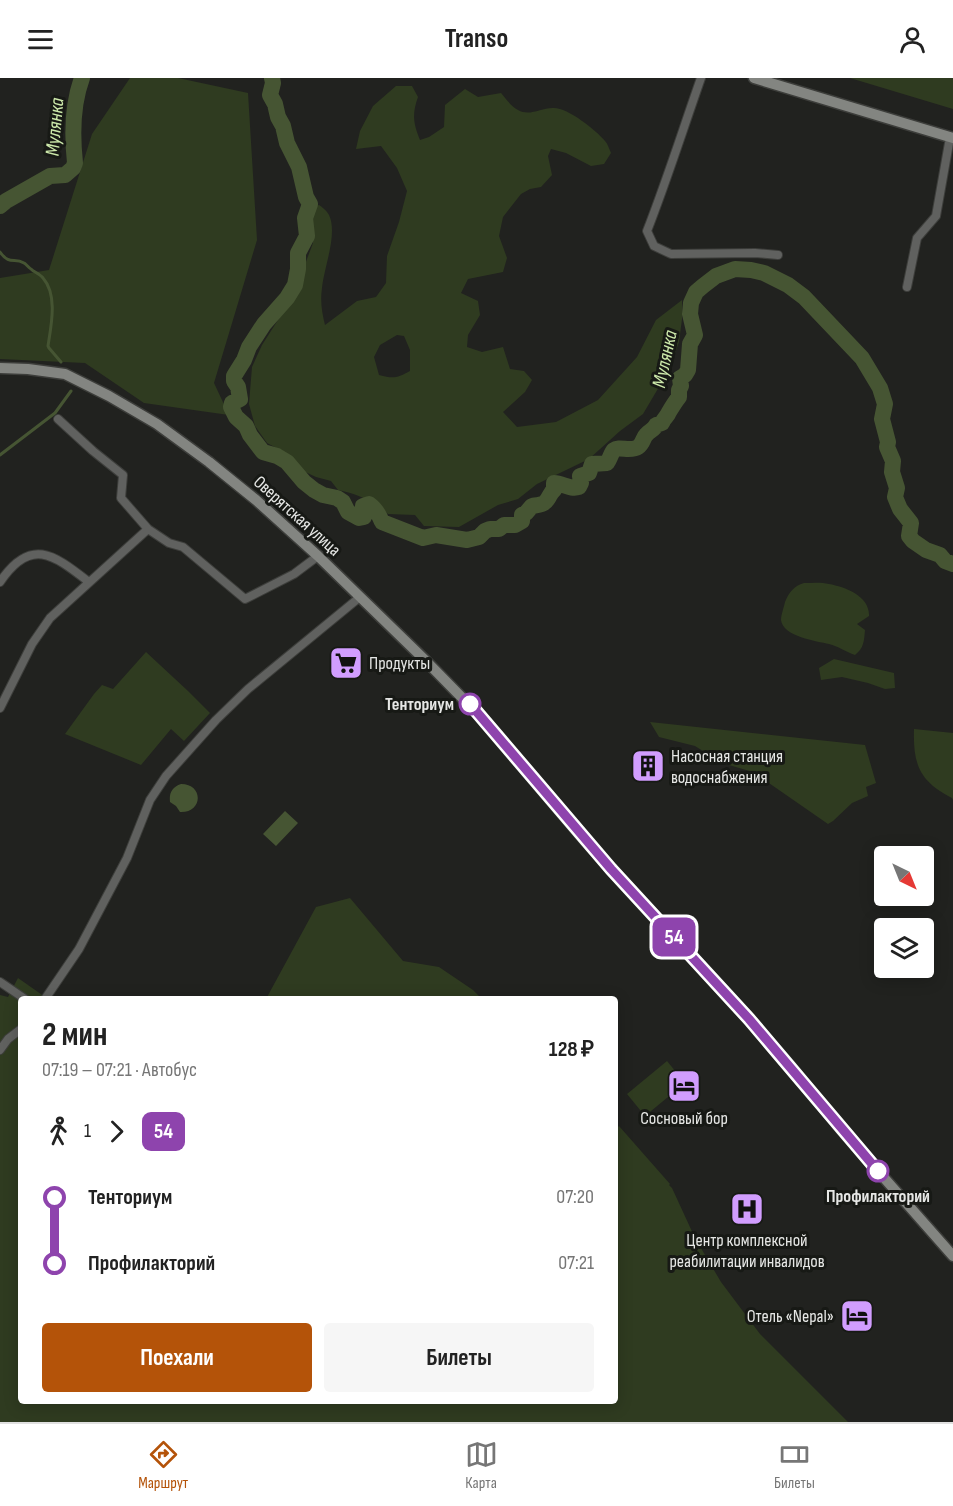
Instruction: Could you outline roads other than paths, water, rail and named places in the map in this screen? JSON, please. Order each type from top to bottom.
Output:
[{"type":"main road","points":[[754,78],[953,137]]},
{"type":"main road","name":"Оверятская улица","points":[[0,368],[65,374],[157,424],[256,500],[318,556],[469,704],[604,862],[749,1019],[953,1256]]},
{"type":"street","points":[[701,78],[662,194],[647,231],[654,246],[671,254],[778,255]]},
{"type":"street","points":[[907,287],[917,238],[936,216],[949,143],[953,137]]},
{"type":"street","points":[[58,419],[123,475],[121,498],[148,530],[169,543],[183,547],[246,599],[294,574],[318,556]]},
{"type":"street","points":[[0,708],[32,644],[50,618],[148,530]]},
{"type":"street","points":[[0,582],[7,571],[27,555],[44,554],[58,560],[89,582]]},
{"type":"street","points":[[47,996],[79,950],[127,858],[150,800],[166,776],[244,692],[360,597]]},
{"type":"street","points":[[0,982],[21,996]]},
{"type":"street","points":[[0,1050],[8,1039],[18,1031]]},
{"type":"waterway","name":"Мулянка","points":[[0,206],[50,176],[65,175],[73,168],[75,163],[73,131],[75,109],[82,78]]},
{"type":"waterway","name":"Мулянка","points":[[272,78],[270,95],[283,126],[287,143],[299,167],[306,197],[310,204],[305,218],[307,236],[298,253],[295,285],[287,298],[264,324],[234,376],[240,399],[232,403],[231,407],[263,452],[287,462],[314,490],[337,498],[343,502],[348,512],[359,518],[364,517],[363,506],[369,504],[377,512],[382,522],[423,538],[436,535],[467,540],[479,537],[490,529],[515,525],[522,521],[522,515],[532,506],[546,502],[554,490],[554,483],[573,488],[579,487],[580,476],[589,473],[592,464],[607,463],[616,449],[638,447],[647,433],[662,423],[679,397],[680,378],[688,370],[690,344],[695,335],[690,314],[691,303],[696,292],[716,276],[735,269],[751,270],[764,273],[788,285],[804,297],[862,358],[880,388],[885,404],[882,419],[888,442],[887,447],[893,461],[892,472],[897,488],[895,497],[900,509],[911,523],[909,536],[926,550],[940,555],[945,561],[953,564]]},
{"type":"waterway","points":[[0,252],[9,260],[25,263],[48,285],[52,302],[48,346],[61,362]]},
{"type":"waterway","points":[[0,455],[55,413],[71,391]]},
{"type":"place","name":"Пpoдукты","points":[[346,663]]},
{"type":"place","name":"Тенториум","points":[[470,704]]},
{"type":"place","name":"Насосная станция водоснабжения","points":[[648,766]]},
{"type":"place","name":"Сосновый бор","points":[[684,1086]]},
{"type":"place","name":"Профилакторий","points":[[878,1171]]},
{"type":"place","name":"Центр комплексной реабилитации инвалидов","points":[[747,1209]]},
{"type":"place","name":"Отель «Nepal»","points":[[857,1316]]}]
